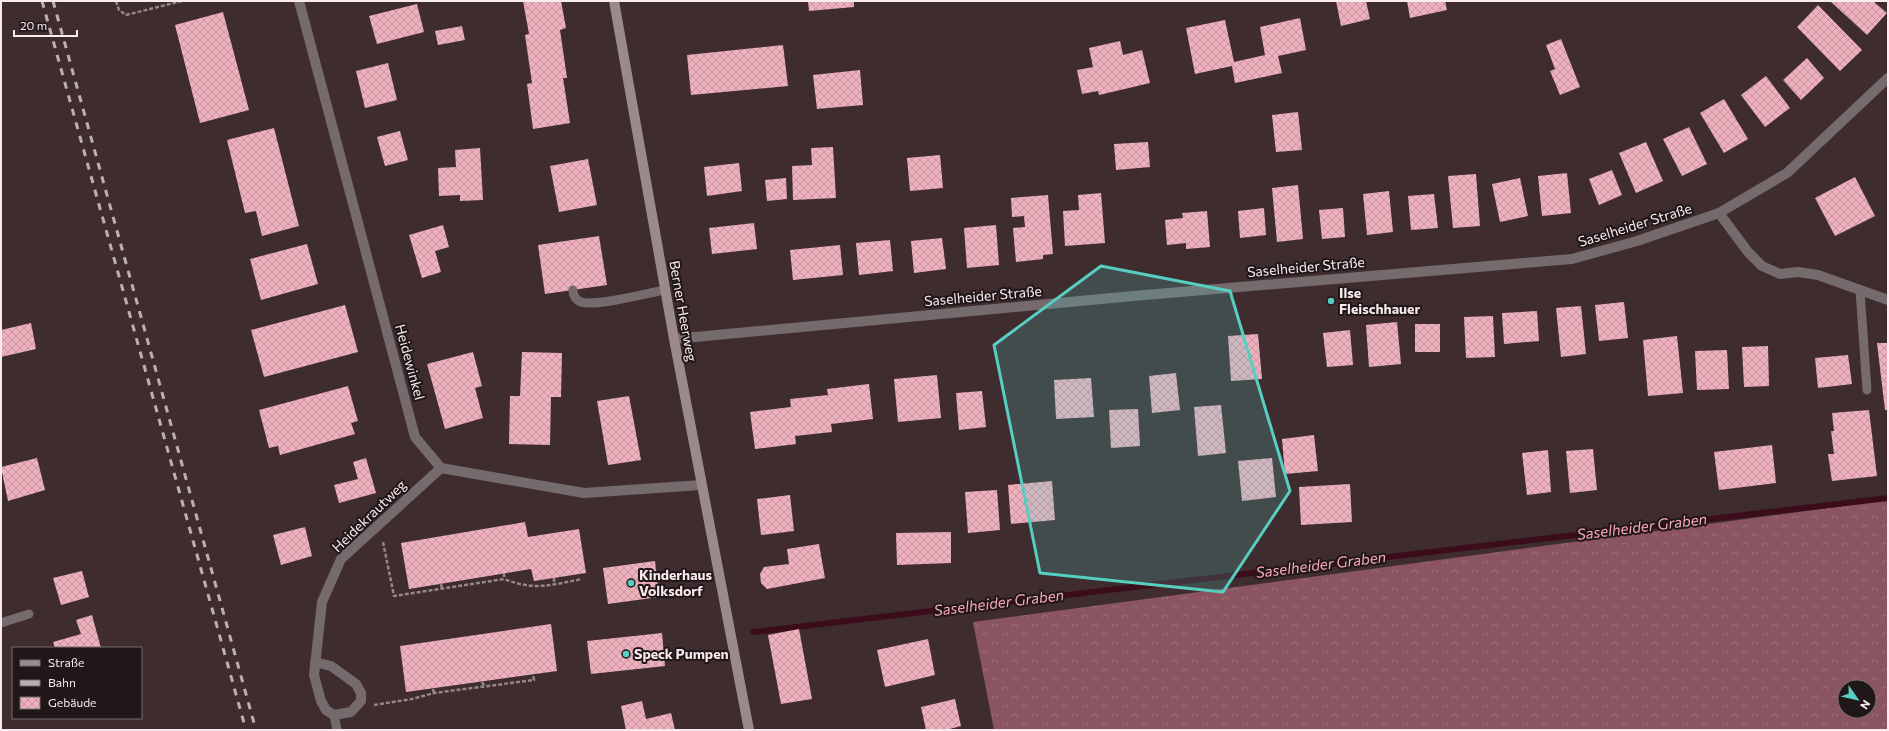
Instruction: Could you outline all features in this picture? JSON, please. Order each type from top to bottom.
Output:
[{"type":"main road","name":"Berner Heerweg","points":[[614,1],[701,485],[749,730]]},
{"type":"street","name":"Heidewinkel","points":[[299,1],[415,437],[441,468]]},
{"type":"street","name":"Saselheider Straße","points":[[674,339],[1133,296],[1572,259],[1637,241],[1719,213],[1787,172],[1888,78]]},
{"type":"street","points":[[1719,213],[1748,252],[1762,266],[1780,274],[1798,272],[1818,275],[1888,300]]},
{"type":"street","points":[[441,468],[584,493],[701,485]]},
{"type":"street","name":"Heidekrautweg","points":[[334,715],[326,710],[321,701],[314,674],[322,602],[341,559],[441,468]]},
{"type":"street","points":[[316,662],[331,666],[356,684],[361,692],[361,701],[351,712],[334,715]]},
{"type":"lane","points":[[573,290],[576,299],[581,302],[594,304],[665,290]]},
{"type":"lane","points":[[1860,291],[1867,390]]},
{"type":"lane","points":[[1,623],[29,614]]},
{"type":"lane","points":[[334,715],[337,730]]},
{"type":"path","points":[[116,1],[119,10],[126,15],[182,1]]},
{"type":"path","points":[[379,524],[394,596],[504,579],[519,585],[534,587],[582,579]]},
{"type":"path","points":[[504,574],[504,579]]},
{"type":"path","points":[[554,578],[554,584]]},
{"type":"path","points":[[441,584],[442,589]]},
{"type":"path","points":[[361,701],[377,705],[434,693],[534,680],[533,674]]},
{"type":"path","points":[[482,682],[485,687]]},
{"type":"path","points":[[432,689],[434,693]]},
{"type":"highlighted area","points":[[1101,266],[1230,291],[1290,491],[1223,592],[1040,573],[994,345]]},
{"type":"green space","points":[[1888,500],[1888,730],[994,730],[973,622]]},
{"type":"building","points":[[523,1],[561,1],[566,28],[560,30],[567,78],[563,78],[570,123],[533,129],[527,84],[532,83],[525,35],[529,34]]},
{"type":"building","points":[[808,1],[854,1],[854,7],[809,11]]},
{"type":"building","points":[[1336,1],[1366,1],[1370,19],[1341,26]]},
{"type":"building","points":[[1407,1],[1445,1],[1447,10],[1410,18]]},
{"type":"building","points":[[1830,1],[1873,1],[1887,13],[1867,35]]},
{"type":"building","points":[[417,4],[424,32],[377,44],[369,16]]},
{"type":"building","points":[[1818,5],[1862,50],[1840,71],[1797,27]]},
{"type":"building","points":[[223,12],[249,110],[200,123],[175,25]]},
{"type":"building","points":[[1300,18],[1306,50],[1278,56],[1282,73],[1235,83],[1232,66],[1195,74],[1186,28],[1225,20],[1234,62],[1265,55],[1260,27]]},
{"type":"building","points":[[462,26],[465,40],[438,45],[435,31]]},
{"type":"building","points":[[1561,39],[1580,87],[1560,95],[1550,71],[1555,69],[1546,45]]},
{"type":"building","points":[[1120,41],[1123,55],[1142,50],[1150,83],[1099,95],[1098,91],[1082,94],[1077,70],[1093,67],[1089,48]]},
{"type":"building","points":[[783,45],[788,86],[691,95],[687,55]]},
{"type":"building","points":[[1807,58],[1824,78],[1801,100],[1783,80]]},
{"type":"building","points":[[388,63],[397,100],[365,108],[356,71]]},
{"type":"building","points":[[860,70],[863,105],[817,109],[813,75]]},
{"type":"building","points":[[1766,76],[1790,108],[1765,127],[1741,95]]},
{"type":"building","points":[[1724,99],[1748,139],[1724,153],[1700,113]]},
{"type":"building","points":[[1298,112],[1302,150],[1276,152],[1272,115]]},
{"type":"building","points":[[1689,127],[1707,164],[1682,176],[1663,139]]},
{"type":"building","points":[[274,128],[299,226],[262,236],[256,211],[245,213],[227,140]]},
{"type":"building","points":[[400,131],[408,160],[385,166],[377,137]]},
{"type":"building","points":[[1148,142],[1150,167],[1116,170],[1114,144]]},
{"type":"building","points":[[1646,142],[1663,181],[1636,193],[1619,153]]},
{"type":"building","points":[[833,147],[836,198],[793,200],[792,166],[812,165],[811,148]]},
{"type":"building","points":[[480,148],[483,200],[460,201],[460,195],[439,196],[438,168],[456,167],[455,150]]},
{"type":"building","points":[[940,155],[943,188],[910,191],[907,158]]},
{"type":"building","points":[[588,159],[597,205],[559,212],[550,166]]},
{"type":"building","points":[[739,163],[742,191],[707,196],[704,167]]},
{"type":"building","points":[[1612,170],[1622,195],[1599,205],[1589,179]]},
{"type":"building","points":[[1567,173],[1571,213],[1542,216],[1538,176]]},
{"type":"building","points":[[1476,174],[1480,226],[1453,228],[1448,176]]},
{"type":"building","points":[[1855,177],[1875,216],[1835,236],[1815,198]]},
{"type":"building","points":[[786,178],[787,199],[767,201],[765,180]]},
{"type":"building","points":[[1520,178],[1528,216],[1500,222],[1492,184]]},
{"type":"building","points":[[1298,185],[1303,239],[1277,242],[1272,188]]},
{"type":"building","points":[[1389,191],[1393,232],[1367,235],[1363,194]]},
{"type":"building","points":[[1101,193],[1105,243],[1065,246],[1063,211],[1079,210],[1078,195]]},
{"type":"building","points":[[1434,194],[1438,228],[1411,230],[1408,196]]},
{"type":"building","points":[[1048,195],[1053,254],[1043,255],[1043,259],[1016,262],[1013,228],[1025,227],[1024,216],[1012,217],[1011,198]]},
{"type":"building","points":[[1264,208],[1266,235],[1240,238],[1238,211]]},
{"type":"building","points":[[1343,208],[1345,237],[1322,239],[1319,210]]},
{"type":"building","points":[[1207,211],[1210,247],[1186,249],[1186,243],[1167,245],[1165,220],[1183,218],[1182,213]]},
{"type":"building","points":[[754,223],[757,249],[712,254],[709,228]]},
{"type":"building","points":[[443,225],[449,247],[435,251],[441,272],[422,278],[409,235]]},
{"type":"building","points":[[996,225],[999,265],[967,268],[964,228]]},
{"type":"building","points":[[599,236],[607,285],[545,294],[538,245]]},
{"type":"building","points":[[942,238],[946,269],[914,273],[911,241]]},
{"type":"building","points":[[890,240],[893,271],[859,275],[856,243]]},
{"type":"building","points":[[307,244],[318,284],[261,300],[250,259]]},
{"type":"building","points":[[840,245],[843,275],[793,280],[790,250]]},
{"type":"building","points":[[1624,302],[1628,338],[1599,341],[1595,305]]},
{"type":"building","points":[[345,305],[358,352],[264,377],[251,330]]},
{"type":"building","points":[[1581,306],[1586,354],[1561,357],[1556,308]]},
{"type":"building","points":[[1537,311],[1539,341],[1504,344],[1502,313]]},
{"type":"building","points":[[1493,316],[1495,357],[1466,358],[1464,317]]},
{"type":"building","points":[[1397,322],[1401,364],[1369,367],[1366,325]]},
{"type":"building","points":[[31,323],[36,349],[1,357],[1,330]]},
{"type":"building","points":[[1415,324],[1440,324],[1440,352],[1415,352]]},
{"type":"building","points":[[1350,330],[1353,365],[1327,367],[1323,333]]},
{"type":"building","points":[[1258,334],[1262,379],[1231,381],[1228,336]]},
{"type":"building","points":[[1677,336],[1683,393],[1648,396],[1643,340]]},
{"type":"building","points":[[1877,343],[1888,343],[1888,410],[1885,410]]},
{"type":"building","points":[[1768,346],[1769,386],[1744,387],[1742,347]]},
{"type":"building","points":[[1727,350],[1729,389],[1697,390],[1695,351]]},
{"type":"building","points":[[473,352],[482,386],[475,388],[483,418],[445,429],[427,364]]},
{"type":"building","points":[[522,352],[562,353],[561,397],[551,397],[550,445],[509,444],[510,396],[520,396]]},
{"type":"building","points":[[1848,355],[1852,384],[1818,388],[1815,358]]},
{"type":"building","points":[[1176,373],[1180,410],[1152,413],[1149,376]]},
{"type":"building","points":[[937,375],[941,418],[898,422],[894,379]]},
{"type":"building","points":[[1091,378],[1094,417],[1056,419],[1054,380]]},
{"type":"building","points":[[869,384],[873,419],[831,424],[832,432],[795,436],[796,444],[755,449],[750,412],[791,407],[790,399],[828,395],[827,389]]},
{"type":"building","points":[[348,386],[358,421],[351,423],[355,434],[280,455],[278,446],[269,448],[259,410]]},
{"type":"building","points":[[982,391],[986,427],[959,430],[956,393]]},
{"type":"building","points":[[629,396],[641,460],[608,465],[597,401]]},
{"type":"building","points":[[1221,405],[1226,453],[1198,456],[1194,407]]},
{"type":"building","points":[[1138,409],[1140,446],[1111,448],[1109,410]]},
{"type":"building","points":[[1869,410],[1877,476],[1832,481],[1828,454],[1834,454],[1831,431],[1834,431],[1832,413]]},
{"type":"building","points":[[1314,435],[1318,471],[1285,474],[1282,439]]},
{"type":"building","points":[[1772,445],[1776,483],[1719,490],[1714,452]]},
{"type":"building","points":[[1593,449],[1597,490],[1570,493],[1566,451]]},
{"type":"building","points":[[1548,450],[1551,492],[1527,495],[1522,453]]},
{"type":"building","points":[[37,458],[45,490],[8,501],[1,467]]},
{"type":"building","points":[[366,458],[376,493],[339,503],[334,485],[358,479],[353,462]]},
{"type":"building","points":[[1272,458],[1276,497],[1242,501],[1238,461]]},
{"type":"building","points":[[1052,481],[1055,520],[1011,524],[1008,485]]},
{"type":"building","points":[[1350,484],[1352,522],[1301,525],[1299,487]]},
{"type":"building","points":[[997,490],[1000,530],[968,533],[965,492]]},
{"type":"building","points":[[790,495],[794,531],[761,535],[757,499]]},
{"type":"building","points":[[525,522],[528,537],[579,529],[586,573],[534,581],[531,569],[409,589],[401,543]]},
{"type":"building","points":[[305,527],[312,556],[281,565],[273,535]]},
{"type":"building","points":[[951,532],[951,563],[897,565],[896,533]]},
{"type":"building","points":[[819,544],[825,578],[767,589],[761,583],[760,574],[764,567],[789,564],[787,549]]},
{"type":"building","name":"Kinderhaus Volksdorf","points":[[655,561],[659,597],[608,604],[603,568]]},
{"type":"building","points":[[82,571],[89,597],[61,605],[53,578]]},
{"type":"building","points":[[92,615],[101,647],[55,647],[53,642],[81,634],[76,620]]},
{"type":"building","points":[[551,624],[557,671],[406,692],[400,646]]},
{"type":"building","points":[[799,629],[812,699],[781,704],[768,635]]},
{"type":"building","name":"Speck Pumpen","points":[[662,633],[665,666],[591,674],[587,641]]},
{"type":"building","points":[[928,639],[935,675],[885,687],[877,650]]},
{"type":"building","points":[[955,699],[961,726],[946,730],[926,730],[921,707]]},
{"type":"building","points":[[642,701],[646,719],[671,713],[675,730],[626,730],[621,706]]},
{"type":"waterway","name":"Saselheider Graben","points":[[753,632],[1888,498]]},
{"type":"railway","points":[[42,1],[246,730]]},
{"type":"railway","points":[[53,1],[256,730]]},
{"type":"place","name":"Ilse Fleischhauer","points":[[1331,301]]},
{"type":"place","name":"Kinderhaus Volksdorf","points":[[631,583]]},
{"type":"place","name":"Speck Pumpen","points":[[626,654]]}]
